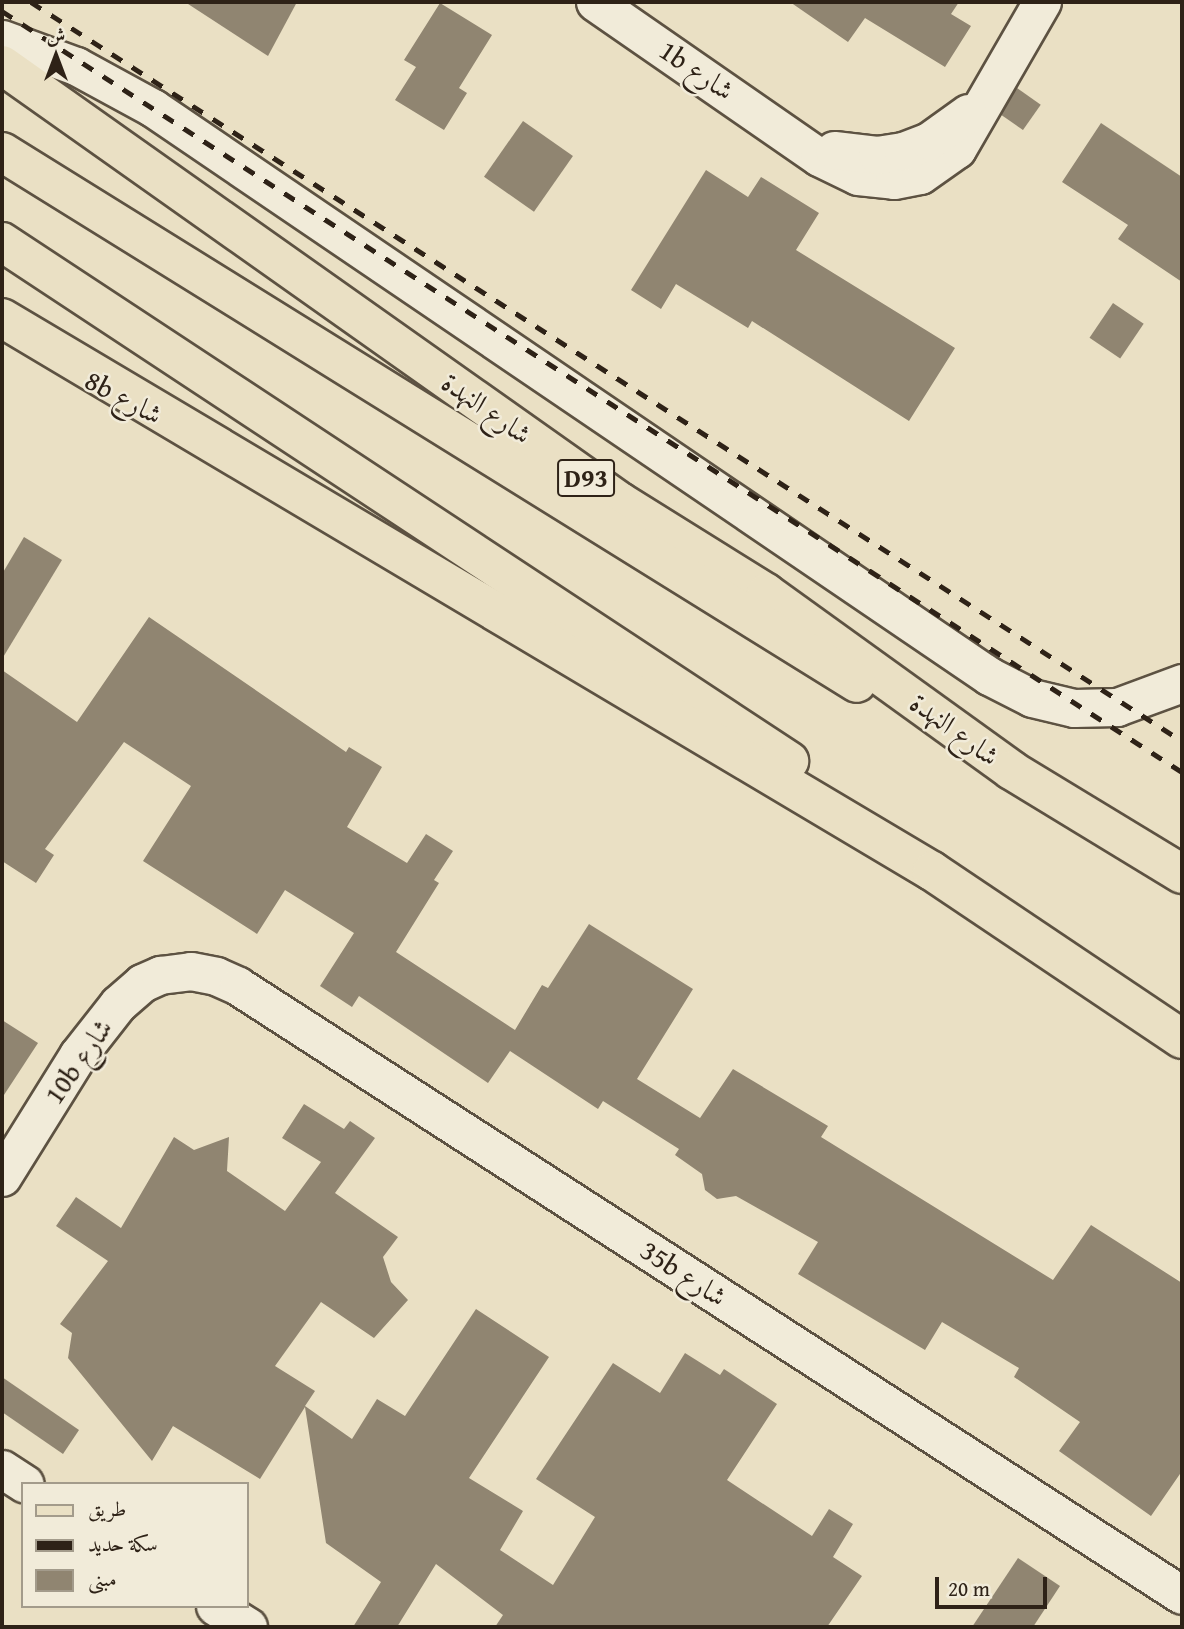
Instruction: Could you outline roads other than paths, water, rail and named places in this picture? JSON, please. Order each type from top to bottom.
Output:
[{"type":"main road","name":"شارع النهدة","points":[[2,65],[620,502],[766,593],[1011,770]]},
{"type":"main road","name":"شارع النهدة","points":[[2,152],[811,659],[1011,770],[1182,874]]},
{"type":"main road","points":[[2,242],[668,677],[797,766],[932,872]]},
{"type":"main road","points":[[2,318],[246,461],[490,612],[932,872],[1182,1039]]},
{"type":"street","name":"1b شارع","points":[[595,2],[798,138],[819,157],[858,176],[894,180],[920,176],[957,149],[989,89],[1042,2]]},
{"type":"street","points":[[2,39],[76,66],[153,108],[989,676],[1032,698],[1074,708],[1117,707],[1182,682]]},
{"type":"street","name":"8b شارع","points":[[2,337],[246,461]]},
{"type":"street","name":"10b شارع","points":[[2,1177],[78,1055],[118,1004],[142,983],[177,972]]},
{"type":"street","name":"35b شارع","points":[[177,972],[216,976],[238,986],[1182,1595]]},
{"type":"street","points":[[2,1469],[22,1482]]},
{"type":"street","points":[[218,1608],[248,1627]]},
{"type":"railway","points":[[31,2],[1182,741]]},
{"type":"railway","points":[[2,11],[1182,772]]}]
